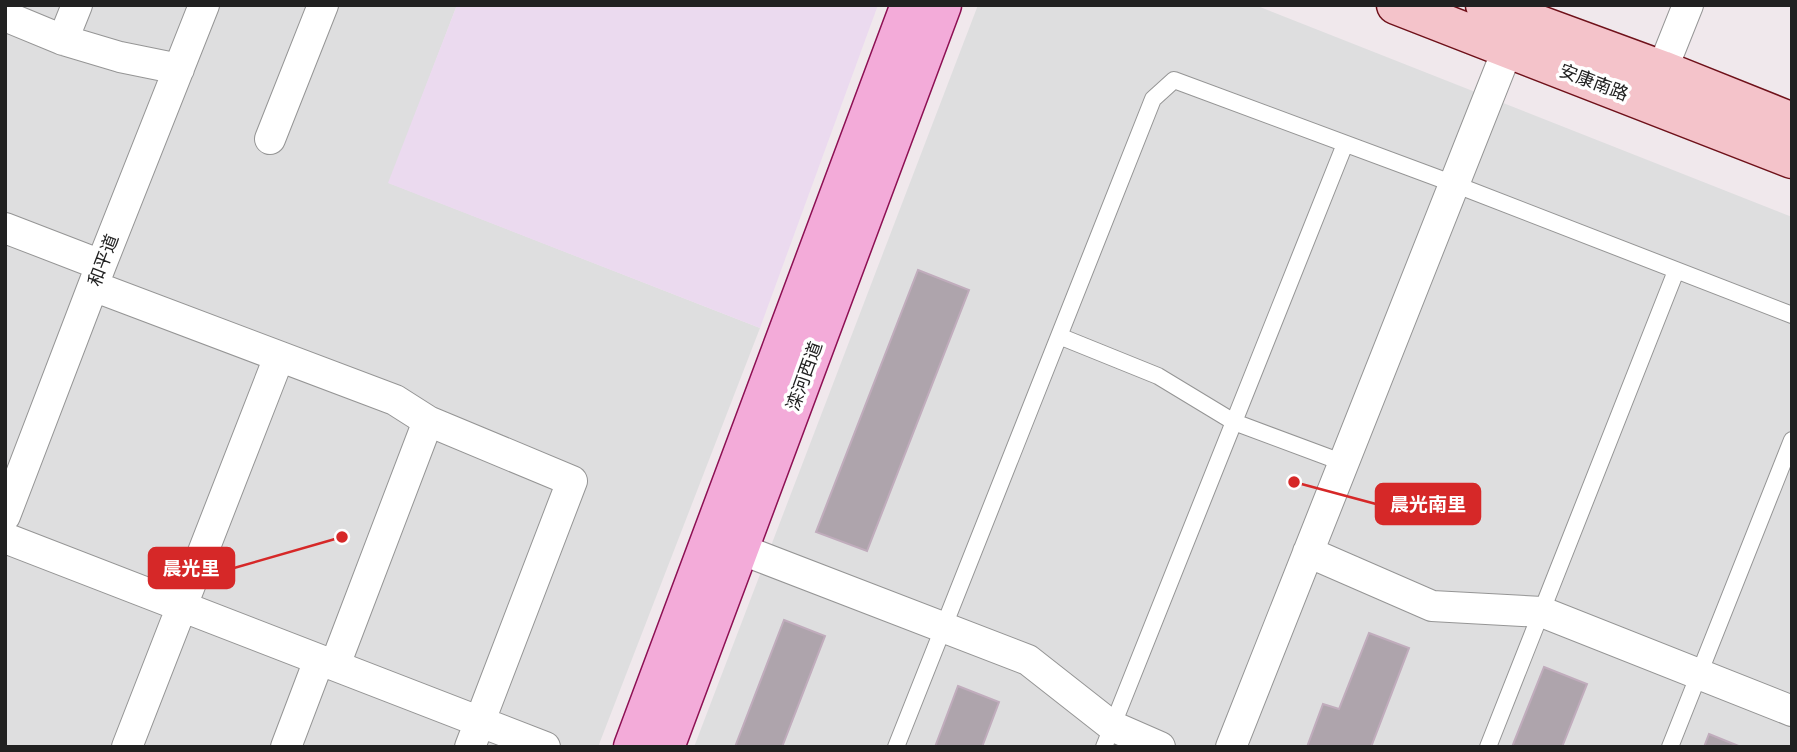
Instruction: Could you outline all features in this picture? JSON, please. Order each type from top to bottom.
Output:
[{"type":"main road","name":"滦河西道","points":[[633,747],[909,5]]},
{"type":"main road","name":"滦河西道","points":[[666,747],[942,5]]},
{"type":"main road","name":"安康南路","points":[[1396,5],[1662,70],[1792,122]]},
{"type":"main road","name":"安康南路","points":[[1485,5],[1514,34],[1792,159]]},
{"type":"street","points":[[63,40],[77,5]]},
{"type":"street","name":"和平道","points":[[5,516],[204,5]]},
{"type":"street","points":[[270,139],[323,5]]},
{"type":"street","points":[[1662,70],[1688,5]]},
{"type":"street","points":[[5,16],[63,40],[120,57],[179,69]]},
{"type":"street","points":[[1231,747],[1514,34]]},
{"type":"street","points":[[5,228],[97,275],[279,357],[395,400],[428,421],[572,481],[475,734]]},
{"type":"street","points":[[128,747],[279,357]]},
{"type":"street","points":[[286,747],[327,663],[428,421]]},
{"type":"street","points":[[5,538],[327,663],[475,734],[545,747]]},
{"type":"street","points":[[740,549],[1028,660],[1108,736],[1160,747]]},
{"type":"street","points":[[1308,552],[1432,606],[1542,612],[1792,711]]},
{"type":"lane","points":[[896,747],[1153,99],[1174,80],[1454,184],[1792,316]]},
{"type":"lane","points":[[1108,736],[1345,144]]},
{"type":"lane","points":[[1488,747],[1676,271]]},
{"type":"lane","points":[[1059,336],[1158,376],[1234,422],[1344,463]]},
{"type":"lane","points":[[1670,747],[1792,440]]},
{"type":"shaded area","points":[[5,5],[457,5],[389,183],[760,328],[598,747],[5,747]]},
{"type":"shaded area","points":[[457,5],[878,5],[760,328],[388,183]]},
{"type":"shaded area","points":[[978,5],[1255,5],[1792,217],[1792,747],[694,747]]},
{"type":"building","points":[[918,270],[969,290],[867,551],[816,532]]},
{"type":"building","points":[[784,620],[825,636],[782,747],[735,747]]},
{"type":"building","points":[[1369,633],[1409,648],[1371,747],[1307,747],[1323,704],[1339,709]]},
{"type":"building","points":[[1544,667],[1587,684],[1562,747],[1512,747]]},
{"type":"building","points":[[958,686],[999,702],[982,747],[935,747]]},
{"type":"building","points":[[1709,734],[1741,747],[1704,747]]},
{"type":"place","name":"晨光南里","points":[[1294,482]]},
{"type":"place","name":"晨光里","points":[[342,537]]}]
